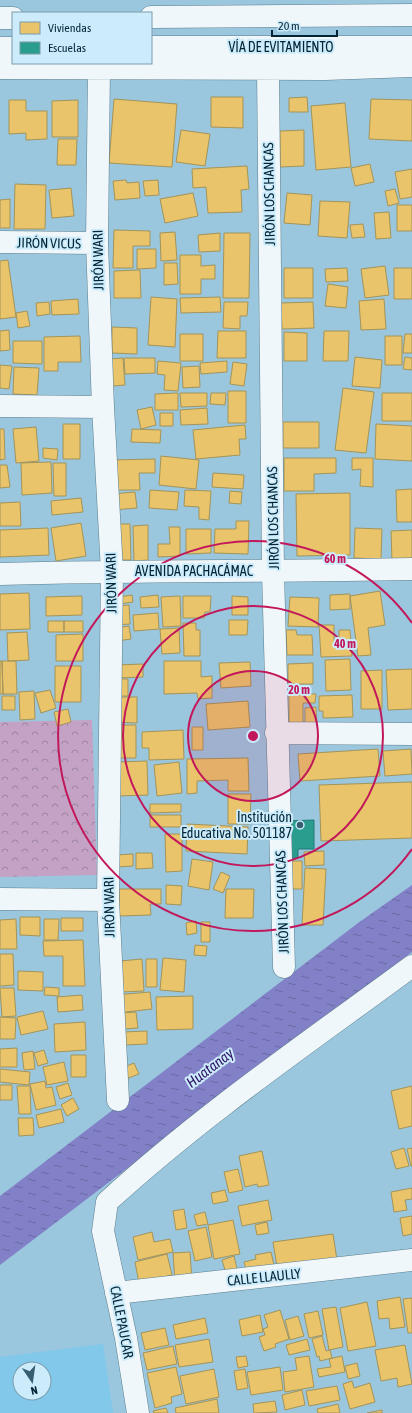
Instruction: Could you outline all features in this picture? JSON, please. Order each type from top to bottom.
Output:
[{"type":"main road","points":[[152,17],[412,15]]},
{"type":"main road","points":[[0,18],[12,18]]},
{"type":"main road","name":"VÍA DE EVITAMIENTO","points":[[152,47],[412,47]]},
{"type":"main road","points":[[0,48],[12,48]]},
{"type":"main road","points":[[0,68],[99,67],[268,69],[412,66]]},
{"type":"main road","name":"JIRÓN WARI","points":[[99,67],[98,243],[103,407],[112,571],[108,900],[118,1100]]},
{"type":"main road","name":"JIRÓN LOS CHANCAS","points":[[268,69],[273,572],[276,733],[284,967]]},
{"type":"main road","name":"JIRÓN VICUS","points":[[0,242],[98,243]]},
{"type":"main road","points":[[0,406],[103,407]]},
{"type":"main road","name":"AVENIDA PACHACÁMAC","points":[[0,574],[112,571],[273,572],[412,569]]},
{"type":"main road","points":[[276,733],[412,734]]},
{"type":"main road","points":[[0,899],[108,900]]},
{"type":"main road","name":"CALLE PAUCAR","points":[[138,1413],[126,1338],[103,1231],[107,1202],[130,1180],[225,1104],[412,966]]},
{"type":"main road","name":"CALLE LLAULLY","points":[[116,1293],[412,1260]]},
{"type":"shaded area","points":[[103,1344],[113,1413],[0,1413],[0,1357]]},
{"type":"green space","points":[[92,720],[97,875],[0,877],[0,722]]},
{"type":"water","name":"Huatanay","points":[[412,885],[412,952],[0,1265],[0,1196],[358,923]]},
{"type":"building: Viviendas","points":[[211,97],[243,97],[243,128],[211,127]]},
{"type":"building: Viviendas","points":[[307,97],[308,112],[289,112],[289,98]]},
{"type":"building: Viviendas","points":[[114,99],[177,104],[172,167],[109,163]]},
{"type":"building: Viviendas","points":[[371,99],[412,100],[412,141],[369,139]]},
{"type":"building: Viviendas","points":[[9,100],[26,100],[26,111],[47,111],[47,139],[26,140],[26,133],[9,134]]},
{"type":"building: Viviendas","points":[[78,100],[78,137],[52,137],[52,101]]},
{"type":"building: Viviendas","points":[[345,103],[351,167],[316,170],[311,106]]},
{"type":"building: Viviendas","points":[[181,130],[210,134],[205,166],[176,162]]},
{"type":"building: Viviendas","points":[[304,130],[304,166],[280,167],[280,131]]},
{"type":"building: Viviendas","points":[[58,139],[77,139],[76,165],[57,165]]},
{"type":"building: Viviendas","points":[[370,164],[374,182],[355,186],[351,168]]},
{"type":"building: Viviendas","points":[[247,166],[249,189],[241,190],[242,212],[208,213],[206,187],[193,188],[192,169]]},
{"type":"building: Viviendas","points":[[412,169],[412,197],[400,199],[395,172]]},
{"type":"building: Viviendas","points":[[126,180],[127,183],[139,182],[140,198],[115,200],[113,181]]},
{"type":"building: Viviendas","points":[[158,180],[159,195],[145,196],[143,181]]},
{"type":"building: Viviendas","points":[[15,184],[46,185],[45,229],[14,229]]},
{"type":"building: Viviendas","points":[[71,188],[74,216],[52,218],[49,190]]},
{"type":"building: Viviendas","points":[[395,189],[399,203],[388,206],[385,191]]},
{"type":"building: Viviendas","points":[[193,193],[198,216],[165,223],[160,199]]},
{"type":"building: Viviendas","points":[[287,193],[312,195],[310,225],[284,223]]},
{"type":"building: Viviendas","points":[[10,199],[10,228],[0,228],[0,200]]},
{"type":"building: Viviendas","points":[[320,201],[350,202],[347,238],[318,236]]},
{"type":"building: Viviendas","points":[[397,205],[412,205],[412,231],[397,231]]},
{"type":"building: Viviendas","points":[[389,212],[391,238],[376,239],[374,213]]},
{"type":"building: Viviendas","points":[[363,224],[365,237],[352,238],[350,225]]},
{"type":"building: Viviendas","points":[[114,230],[150,231],[150,246],[133,246],[133,268],[113,268]]},
{"type":"building: Viviendas","points":[[175,232],[177,260],[161,261],[160,233]]},
{"type":"building: Viviendas","points":[[220,233],[220,251],[199,252],[198,235]]},
{"type":"building: Viviendas","points":[[224,233],[250,233],[249,298],[223,298]]},
{"type":"building: Viviendas","points":[[137,249],[156,249],[156,268],[137,269]]},
{"type":"building: Viviendas","points":[[180,255],[201,255],[201,266],[215,265],[215,279],[201,279],[201,294],[180,294]]},
{"type":"building: Viviendas","points":[[8,260],[16,317],[0,319],[0,261]]},
{"type":"building: Viviendas","points":[[164,263],[177,263],[178,284],[164,285]]},
{"type":"building: Viviendas","points":[[385,266],[389,295],[365,298],[361,269]]},
{"type":"building: Viviendas","points":[[284,268],[313,268],[313,298],[284,298]]},
{"type":"building: Viviendas","points":[[347,268],[348,281],[326,282],[325,269]]},
{"type":"building: Viviendas","points":[[394,268],[412,268],[412,299],[394,299]]},
{"type":"building: Viviendas","points":[[140,270],[141,298],[114,298],[114,271]]},
{"type":"building: Viviendas","points":[[328,284],[348,287],[346,308],[325,306]]},
{"type":"building: Viviendas","points":[[151,297],[177,299],[175,347],[148,345]]},
{"type":"building: Viviendas","points":[[220,297],[221,312],[181,313],[180,298]]},
{"type":"building: Viviendas","points":[[78,299],[79,314],[52,315],[51,301]]},
{"type":"building: Viviendas","points":[[384,299],[386,329],[361,330],[359,301]]},
{"type":"building: Viviendas","points":[[49,302],[50,314],[37,316],[36,303]]},
{"type":"building: Viviendas","points":[[224,302],[248,302],[247,316],[240,316],[240,329],[223,328]]},
{"type":"building: Viviendas","points":[[313,302],[314,328],[282,329],[281,303]]},
{"type":"building: Viviendas","points":[[27,311],[30,326],[18,328],[16,313]]},
{"type":"building: Viviendas","points":[[112,327],[137,328],[137,354],[112,353]]},
{"type":"building: Viviendas","points":[[9,330],[10,350],[0,351],[0,331]]},
{"type":"building: Viviendas","points":[[218,331],[246,331],[246,358],[217,358]]},
{"type":"building: Viviendas","points":[[324,331],[349,331],[348,361],[323,361]]},
{"type":"building: Viviendas","points":[[284,332],[307,333],[307,361],[284,361]]},
{"type":"building: Viviendas","points":[[180,334],[203,334],[203,361],[180,361]]},
{"type":"building: Viviendas","points":[[405,334],[412,334],[412,353],[403,353]]},
{"type":"building: Viviendas","points":[[80,336],[81,362],[58,362],[58,371],[44,371],[44,337]]},
{"type":"building: Viviendas","points":[[385,336],[402,336],[402,365],[385,365]]},
{"type":"building: Viviendas","points":[[13,341],[42,341],[42,364],[13,363]]},
{"type":"building: Viviendas","points":[[355,357],[382,360],[380,388],[352,386]]},
{"type":"building: Viviendas","points":[[405,357],[412,358],[412,370],[403,369]]},
{"type":"building: Viviendas","points":[[123,358],[125,385],[112,386],[109,359]]},
{"type":"building: Viviendas","points":[[124,358],[155,358],[155,373],[125,374]]},
{"type":"building: Viviendas","points":[[158,361],[181,363],[178,391],[164,390],[165,375],[157,374]]},
{"type":"building: Viviendas","points":[[227,361],[227,372],[201,374],[200,363]]},
{"type":"building: Viviendas","points":[[233,362],[247,364],[244,386],[230,384]]},
{"type":"building: Viviendas","points":[[0,365],[12,366],[9,389],[0,388]]},
{"type":"building: Viviendas","points":[[199,366],[200,387],[183,388],[182,367]]},
{"type":"building: Viviendas","points":[[14,367],[39,368],[37,395],[13,394]]},
{"type":"building: Viviendas","points":[[343,388],[374,392],[366,453],[335,450]]},
{"type":"building: Viviendas","points":[[228,391],[246,391],[246,423],[228,423]]},
{"type":"building: Viviendas","points":[[178,393],[178,410],[155,410],[155,394]]},
{"type":"building: Viviendas","points":[[180,393],[207,393],[207,406],[181,407]]},
{"type":"building: Viviendas","points":[[211,393],[226,393],[225,405],[210,404]]},
{"type":"building: Viviendas","points":[[382,393],[412,393],[412,421],[382,421]]},
{"type":"building: Viviendas","points":[[152,407],[156,425],[141,429],[137,410]]},
{"type":"building: Viviendas","points":[[207,408],[208,424],[181,425],[180,410]]},
{"type":"building: Viviendas","points":[[160,413],[173,413],[173,426],[160,426]]},
{"type":"building: Viviendas","points":[[283,422],[319,422],[319,448],[283,448]]},
{"type":"building: Viviendas","points":[[63,424],[80,424],[80,459],[63,459]]},
{"type":"building: Viviendas","points":[[376,424],[412,426],[412,461],[375,459]]},
{"type":"building: Viviendas","points":[[245,425],[246,439],[239,439],[240,455],[196,459],[193,430]]},
{"type":"building: Viviendas","points":[[36,427],[39,461],[16,463],[13,429]]},
{"type":"building: Viviendas","points":[[0,429],[4,429],[5,459],[0,460]]},
{"type":"building: Viviendas","points":[[132,429],[161,430],[160,443],[131,442]]},
{"type":"building: Viviendas","points":[[43,448],[58,449],[57,460],[43,458]]},
{"type":"building: Viviendas","points":[[161,456],[199,460],[196,489],[159,485]]},
{"type":"building: Viviendas","points":[[284,458],[336,458],[336,473],[314,474],[314,491],[284,491]]},
{"type":"building: Viviendas","points":[[352,458],[373,458],[373,487],[360,486],[361,469],[352,470]]},
{"type":"building: Viviendas","points":[[155,459],[155,473],[139,473],[140,490],[111,490],[111,460]]},
{"type":"building: Viviendas","points":[[51,462],[52,493],[22,495],[21,463]]},
{"type":"building: Viviendas","points":[[53,463],[66,463],[66,496],[54,496]]},
{"type":"building: Viviendas","points":[[0,465],[7,465],[10,487],[0,488]]},
{"type":"building: Viviendas","points":[[213,473],[244,475],[243,489],[212,487]]},
{"type":"building: Viviendas","points":[[412,489],[412,522],[397,522],[396,490]]},
{"type":"building: Viviendas","points":[[150,490],[179,492],[177,510],[149,508]]},
{"type":"building: Viviendas","points":[[185,490],[211,491],[209,520],[199,519],[199,507],[184,506]]},
{"type":"building: Viviendas","points":[[230,491],[242,492],[241,504],[229,503]]},
{"type":"building: Viviendas","points":[[135,492],[137,508],[113,510],[112,494]]},
{"type":"building: Viviendas","points":[[350,493],[350,555],[297,556],[296,494]]},
{"type":"building: Viviendas","points":[[81,498],[83,512],[52,515],[51,501]]},
{"type":"building: Viviendas","points":[[20,502],[21,526],[0,526],[0,503]]},
{"type":"building: Viviendas","points":[[236,521],[249,521],[248,554],[214,553],[215,529],[236,529]]},
{"type":"building: Viviendas","points":[[81,523],[86,556],[56,561],[51,528]]},
{"type":"building: Viviendas","points":[[117,524],[130,524],[131,560],[117,560]]},
{"type":"building: Viviendas","points":[[148,525],[148,560],[134,561],[133,526]]},
{"type":"building: Viviendas","points":[[169,527],[180,527],[180,556],[158,557],[158,544],[170,544]]},
{"type":"building: Viviendas","points":[[48,528],[49,555],[0,557],[0,530]]},
{"type":"building: Viviendas","points":[[355,528],[382,529],[381,559],[354,558]]},
{"type":"building: Viviendas","points":[[186,529],[211,529],[211,553],[186,554]]},
{"type":"building: Viviendas","points":[[412,530],[412,560],[392,561],[391,531]]},
{"type":"building: Viviendas","points":[[380,591],[385,625],[368,628],[371,655],[358,656],[350,596]]},
{"type":"building: Viviendas","points":[[29,593],[30,629],[0,630],[0,594]]},
{"type":"building: Viviendas","points":[[350,594],[350,609],[330,610],[330,595]]},
{"type":"building: Viviendas","points":[[132,595],[133,602],[119,604],[118,597]]},
{"type":"building: Viviendas","points":[[158,595],[159,607],[141,608],[140,597]]},
{"type":"building: Viviendas","points":[[82,596],[82,615],[46,616],[46,597]]},
{"type":"building: Viviendas","points":[[180,596],[181,626],[163,627],[161,597]]},
{"type":"building: Viviendas","points":[[183,596],[211,596],[210,612],[205,612],[204,618],[183,618]]},
{"type":"building: Viviendas","points":[[232,596],[248,597],[248,615],[232,615]]},
{"type":"building: Viviendas","points":[[290,597],[319,598],[318,627],[288,626]]},
{"type":"building: Viviendas","points":[[129,605],[130,624],[116,625],[115,606]]},
{"type":"building: Viviendas","points":[[158,613],[159,629],[134,631],[133,615]]},
{"type":"building: Viviendas","points":[[229,620],[248,620],[247,635],[229,635]]},
{"type":"building: Viviendas","points":[[48,621],[64,621],[64,632],[48,632]]},
{"type":"building: Viviendas","points":[[64,621],[83,621],[83,632],[64,632]]},
{"type":"building: Viviendas","points":[[183,623],[196,623],[196,630],[200,630],[200,656],[184,656]]},
{"type":"building: Viviendas","points":[[319,625],[334,625],[334,641],[339,641],[339,630],[350,630],[352,656],[321,657]]},
{"type":"building: Viviendas","points":[[129,626],[131,639],[117,641],[116,628]]},
{"type":"building: Viviendas","points":[[179,628],[180,653],[162,654],[160,629]]},
{"type":"building: Viviendas","points":[[286,630],[296,630],[297,635],[312,635],[313,655],[287,655]]},
{"type":"building: Viviendas","points":[[27,632],[29,660],[8,661],[7,633]]},
{"type":"building: Viviendas","points":[[83,634],[83,661],[56,661],[56,635]]},
{"type":"building: Viviendas","points":[[350,659],[351,690],[326,691],[325,660]]},
{"type":"building: Viviendas","points":[[0,661],[2,661],[3,694],[0,694]]},
{"type":"building: Viviendas","points":[[2,661],[16,661],[17,694],[3,694]]},
{"type":"building: Viviendas","points":[[164,661],[201,661],[201,677],[212,676],[212,698],[198,699],[197,693],[164,694]]},
{"type":"building: Viviendas","points":[[250,662],[251,686],[221,688],[219,663]]},
{"type":"building: Viviendas","points":[[313,663],[313,684],[288,684],[288,664]]},
{"type":"building: Viviendas","points":[[143,664],[143,677],[116,678],[116,665]]},
{"type":"building: Viviendas","points":[[55,666],[81,666],[81,702],[55,702]]},
{"type":"building: Viviendas","points":[[412,669],[412,709],[388,710],[386,670]]},
{"type":"building: Viviendas","points":[[382,670],[382,709],[361,709],[361,671]]},
{"type":"building: Viviendas","points":[[117,679],[128,679],[128,696],[117,696]]},
{"type":"building: Viviendas","points":[[50,690],[56,708],[41,713],[35,693]]},
{"type":"building: Viviendas","points":[[34,691],[35,719],[20,720],[19,692]]},
{"type":"building: Viviendas","points":[[289,694],[316,694],[315,703],[303,703],[303,729],[289,729]]},
{"type":"building: Viviendas","points":[[352,695],[353,717],[323,718],[323,711],[319,711],[319,696]]},
{"type":"building: Viviendas","points":[[2,696],[15,696],[15,710],[2,710]]},
{"type":"building: Viviendas","points":[[115,697],[137,697],[137,723],[114,722]]},
{"type":"building: Viviendas","points":[[248,701],[250,727],[208,730],[206,704]]},
{"type":"building: Viviendas","points":[[316,707],[317,727],[305,728],[305,708]]},
{"type":"building: Viviendas","points":[[68,709],[71,722],[57,726],[54,712]]},
{"type":"building: Viviendas","points":[[115,725],[136,725],[136,758],[114,758]]},
{"type":"building: Viviendas","points":[[192,727],[203,727],[203,750],[192,750]]},
{"type":"building: Viviendas","points":[[183,730],[184,759],[149,760],[149,748],[142,748],[142,732]]},
{"type":"building: Viviendas","points":[[378,749],[380,776],[300,781],[298,754]]},
{"type":"building: Viviendas","points":[[411,749],[412,774],[385,776],[383,751]]},
{"type":"building: Viviendas","points":[[248,758],[249,791],[228,791],[228,780],[197,781],[197,793],[187,794],[187,759]]},
{"type":"building: Viviendas","points":[[147,761],[148,795],[118,796],[118,762]]},
{"type":"building: Viviendas","points":[[179,762],[182,793],[157,796],[154,765]]},
{"type":"building: Viviendas","points":[[412,782],[412,838],[321,841],[319,785]]},
{"type":"building: Viviendas","points":[[228,794],[251,794],[250,824],[228,824]]},
{"type":"building: Viviendas","points":[[150,804],[181,804],[181,812],[150,813]]},
{"type":"building: Viviendas","points":[[150,815],[181,815],[181,827],[150,827]]},
{"type":"building: Viviendas","points":[[187,824],[248,827],[247,854],[186,851]]},
{"type":"building: Viviendas","points":[[165,834],[182,834],[182,871],[166,872]]},
{"type":"building: Viviendas","points":[[324,851],[324,865],[305,866],[304,852]]},
{"type":"building: Viviendas","points":[[136,853],[152,853],[153,868],[136,869]]},
{"type":"building: Viviendas","points":[[133,854],[133,866],[117,867],[116,855]]},
{"type":"building: Viviendas","points":[[192,859],[213,862],[209,890],[188,886]]},
{"type":"building: Viviendas","points":[[288,861],[302,861],[302,889],[288,889]]},
{"type":"building: Viviendas","points":[[305,868],[326,869],[323,925],[302,925]]},
{"type":"building: Viviendas","points":[[221,872],[230,876],[223,893],[213,889]]},
{"type":"building: Viviendas","points":[[166,885],[182,886],[181,905],[166,904]]},
{"type":"building: Viviendas","points":[[119,889],[161,889],[161,904],[150,904],[151,915],[119,916]]},
{"type":"building: Viviendas","points":[[226,889],[254,889],[253,918],[225,918]]},
{"type":"building: Viviendas","points":[[20,917],[40,917],[40,936],[20,935]]},
{"type":"building: Viviendas","points":[[61,918],[83,918],[83,931],[61,931]]},
{"type":"building: Viviendas","points":[[16,919],[17,949],[0,949],[0,920]]},
{"type":"building: Viviendas","points":[[44,919],[59,919],[58,940],[44,940]]},
{"type":"building: Viviendas","points":[[196,921],[197,933],[187,935],[186,923]]},
{"type":"building: Viviendas","points":[[201,922],[210,922],[210,942],[201,942]]},
{"type":"building: Viviendas","points":[[83,940],[85,986],[63,986],[63,956],[44,956],[43,941]]},
{"type":"building: Viviendas","points":[[195,945],[207,946],[206,956],[194,955]]},
{"type":"building: Viviendas","points":[[0,954],[13,954],[14,985],[0,986]]},
{"type":"building: Viviendas","points":[[163,958],[186,960],[184,992],[160,990]]},
{"type":"building: Viviendas","points":[[142,959],[144,991],[121,992],[120,961]]},
{"type":"building: Viviendas","points":[[146,959],[157,959],[157,987],[146,987]]},
{"type":"building: Viviendas","points":[[18,971],[43,972],[43,991],[18,990]]},
{"type":"building: Viviendas","points":[[45,987],[59,988],[59,996],[44,995]]},
{"type":"building: Viviendas","points":[[0,988],[14,988],[16,1016],[2,1017]]},
{"type":"building: Viviendas","points":[[150,992],[152,1009],[117,1013],[115,995]]},
{"type":"building: Viviendas","points":[[82,995],[83,1010],[58,1012],[57,997]]},
{"type":"building: Viviendas","points":[[193,996],[193,1029],[157,1030],[156,997]]},
{"type":"building: Viviendas","points":[[43,1011],[48,1029],[21,1035],[17,1017]]},
{"type":"building: Viviendas","points":[[136,1012],[138,1028],[123,1029],[122,1013]]},
{"type":"building: Viviendas","points":[[0,1017],[16,1018],[15,1039],[0,1039]]},
{"type":"building: Viviendas","points":[[85,1022],[86,1050],[55,1052],[54,1024]]},
{"type":"building: Viviendas","points":[[147,1031],[147,1044],[123,1045],[123,1032]]},
{"type":"building: Viviendas","points":[[17,1048],[17,1067],[0,1067],[0,1049]]},
{"type":"building: Viviendas","points":[[44,1050],[48,1063],[38,1066],[34,1053]]},
{"type":"building: Viviendas","points":[[33,1051],[35,1069],[24,1070],[22,1053]]},
{"type":"building: Viviendas","points":[[71,1055],[86,1055],[86,1077],[71,1077]]},
{"type":"building: Viviendas","points":[[64,1062],[68,1081],[47,1085],[43,1067]]},
{"type":"building: Viviendas","points":[[134,1063],[139,1074],[126,1079],[122,1068]]},
{"type":"building: Viviendas","points":[[0,1069],[30,1072],[29,1085],[0,1082]]},
{"type":"building: Viviendas","points":[[45,1081],[46,1088],[52,1087],[56,1105],[36,1110],[30,1084]]},
{"type":"building: Viviendas","points":[[68,1083],[72,1095],[60,1099],[56,1087]]},
{"type":"building: Viviendas","points":[[0,1085],[12,1085],[12,1100],[0,1100]]},
{"type":"building: Viviendas","points":[[17,1086],[30,1086],[31,1114],[19,1114]]},
{"type":"building: Viviendas","points":[[412,1086],[412,1126],[399,1129],[391,1091]]},
{"type":"building: Viviendas","points":[[73,1098],[79,1109],[67,1116],[61,1105]]},
{"type":"building: Viviendas","points":[[61,1109],[64,1122],[39,1128],[36,1115]]},
{"type":"building: Viviendas","points":[[18,1118],[33,1118],[34,1135],[19,1136]]},
{"type":"building: Viviendas","points":[[404,1148],[409,1166],[396,1169],[391,1152]]},
{"type":"building: Viviendas","points":[[412,1148],[412,1166],[411,1166],[407,1149]]},
{"type":"building: Viviendas","points":[[262,1151],[269,1185],[258,1187],[257,1184],[245,1187],[239,1156]]},
{"type":"building: Viviendas","points":[[238,1169],[243,1190],[229,1193],[224,1172]]},
{"type":"building: Viviendas","points":[[412,1188],[412,1199],[405,1200],[407,1210],[394,1212],[391,1192]]},
{"type":"building: Viviendas","points":[[225,1190],[228,1201],[213,1204],[211,1193]]},
{"type":"building: Viviendas","points":[[268,1200],[272,1220],[242,1226],[238,1206]]},
{"type":"building: Viviendas","points":[[184,1209],[187,1228],[176,1230],[173,1211]]},
{"type":"building: Viviendas","points":[[205,1212],[208,1224],[197,1226],[194,1215]]},
{"type":"building: Viviendas","points":[[412,1216],[412,1234],[403,1236],[400,1218]]},
{"type":"building: Viviendas","points":[[233,1220],[240,1254],[214,1259],[208,1225]]},
{"type":"building: Viviendas","points":[[267,1222],[269,1233],[257,1235],[255,1225]]},
{"type":"building: Viviendas","points":[[206,1227],[212,1257],[195,1261],[188,1231]]},
{"type":"building: Viviendas","points":[[152,1232],[154,1242],[170,1239],[173,1252],[138,1260],[133,1237]]},
{"type":"building: Viviendas","points":[[333,1234],[337,1260],[277,1267],[273,1242]]},
{"type":"building: Viviendas","points":[[190,1252],[192,1282],[175,1283],[173,1253]]},
{"type":"building: Viviendas","points":[[271,1252],[275,1270],[248,1277],[244,1262],[256,1259],[255,1255]]},
{"type":"building: Viviendas","points":[[167,1254],[172,1275],[139,1283],[135,1262]]},
{"type":"building: Viviendas","points":[[234,1256],[239,1277],[228,1280],[222,1260]]},
{"type":"building: Viviendas","points":[[400,1297],[405,1327],[390,1329],[389,1318],[379,1319],[377,1301]]},
{"type":"building: Viviendas","points":[[412,1298],[412,1333],[408,1333],[403,1299]]},
{"type":"building: Viviendas","points":[[367,1302],[376,1346],[348,1351],[340,1308]]},
{"type":"building: Viviendas","points":[[336,1307],[343,1347],[329,1350],[322,1309]]},
{"type":"building: Viviendas","points":[[280,1310],[289,1339],[275,1344],[276,1347],[264,1351],[259,1337],[265,1335],[263,1329],[268,1327],[264,1315]]},
{"type":"building: Viviendas","points":[[318,1311],[323,1335],[309,1338],[304,1314]]},
{"type":"building: Viviendas","points":[[260,1315],[263,1332],[242,1336],[239,1320]]},
{"type":"building: Viviendas","points":[[298,1316],[304,1336],[290,1340],[285,1320]]},
{"type":"building: Viviendas","points":[[205,1318],[208,1333],[176,1339],[173,1325]]},
{"type":"building: Viviendas","points":[[165,1328],[169,1345],[145,1350],[141,1333]]},
{"type":"building: Viviendas","points":[[322,1336],[326,1351],[330,1350],[332,1358],[320,1361],[319,1356],[317,1357],[312,1339]]},
{"type":"building: Viviendas","points":[[209,1339],[213,1362],[179,1367],[175,1345]]},
{"type":"building: Viviendas","points":[[307,1339],[310,1350],[289,1355],[286,1345]]},
{"type":"building: Viviendas","points":[[405,1345],[412,1384],[398,1387],[397,1378],[381,1381],[375,1350]]},
{"type":"building: Viviendas","points":[[173,1346],[177,1364],[147,1370],[143,1353]]},
{"type":"building: Viviendas","points":[[246,1356],[248,1366],[238,1368],[236,1357]]},
{"type":"building: Viviendas","points":[[309,1356],[314,1387],[285,1392],[283,1372],[297,1370],[295,1358]]},
{"type":"building: Viviendas","points":[[342,1356],[345,1372],[319,1377],[317,1369],[331,1367],[329,1359]]},
{"type":"building: Viviendas","points":[[357,1363],[360,1376],[348,1379],[345,1366]]},
{"type":"building: Viviendas","points":[[176,1367],[182,1394],[171,1397],[172,1403],[155,1408],[147,1373]]},
{"type":"building: Viviendas","points":[[280,1367],[283,1390],[251,1395],[247,1372]]},
{"type":"building: Viviendas","points":[[214,1369],[219,1397],[186,1404],[180,1376]]},
{"type":"building: Viviendas","points":[[245,1369],[248,1388],[237,1390],[234,1371]]},
{"type":"building: Viviendas","points":[[352,1381],[354,1388],[370,1383],[375,1402],[350,1409],[343,1384]]},
{"type":"building: Viviendas","points":[[337,1386],[340,1400],[309,1406],[306,1391]]},
{"type":"building: Viviendas","points":[[302,1390],[305,1405],[285,1410],[282,1395]]},
{"type":"building: Viviendas","points":[[217,1399],[219,1413],[176,1413],[175,1408]]},
{"type":"building: Viviendas","points":[[275,1401],[277,1412],[254,1413],[253,1404]]},
{"type":"building: Viviendas","points":[[338,1404],[340,1413],[318,1413],[317,1409]]},
{"type":"building: Viviendas","points":[[166,1408],[168,1413],[154,1413],[153,1411]]},
{"type":"building: Viviendas","points":[[382,1410],[382,1413],[367,1413]]},
{"type":"building: Escuelas","points":[[314,820],[314,849],[298,849],[298,858],[287,858],[285,821]]},
{"type":"place","name":"Institución Educativa No. 501187","points":[[300,825]]}]
